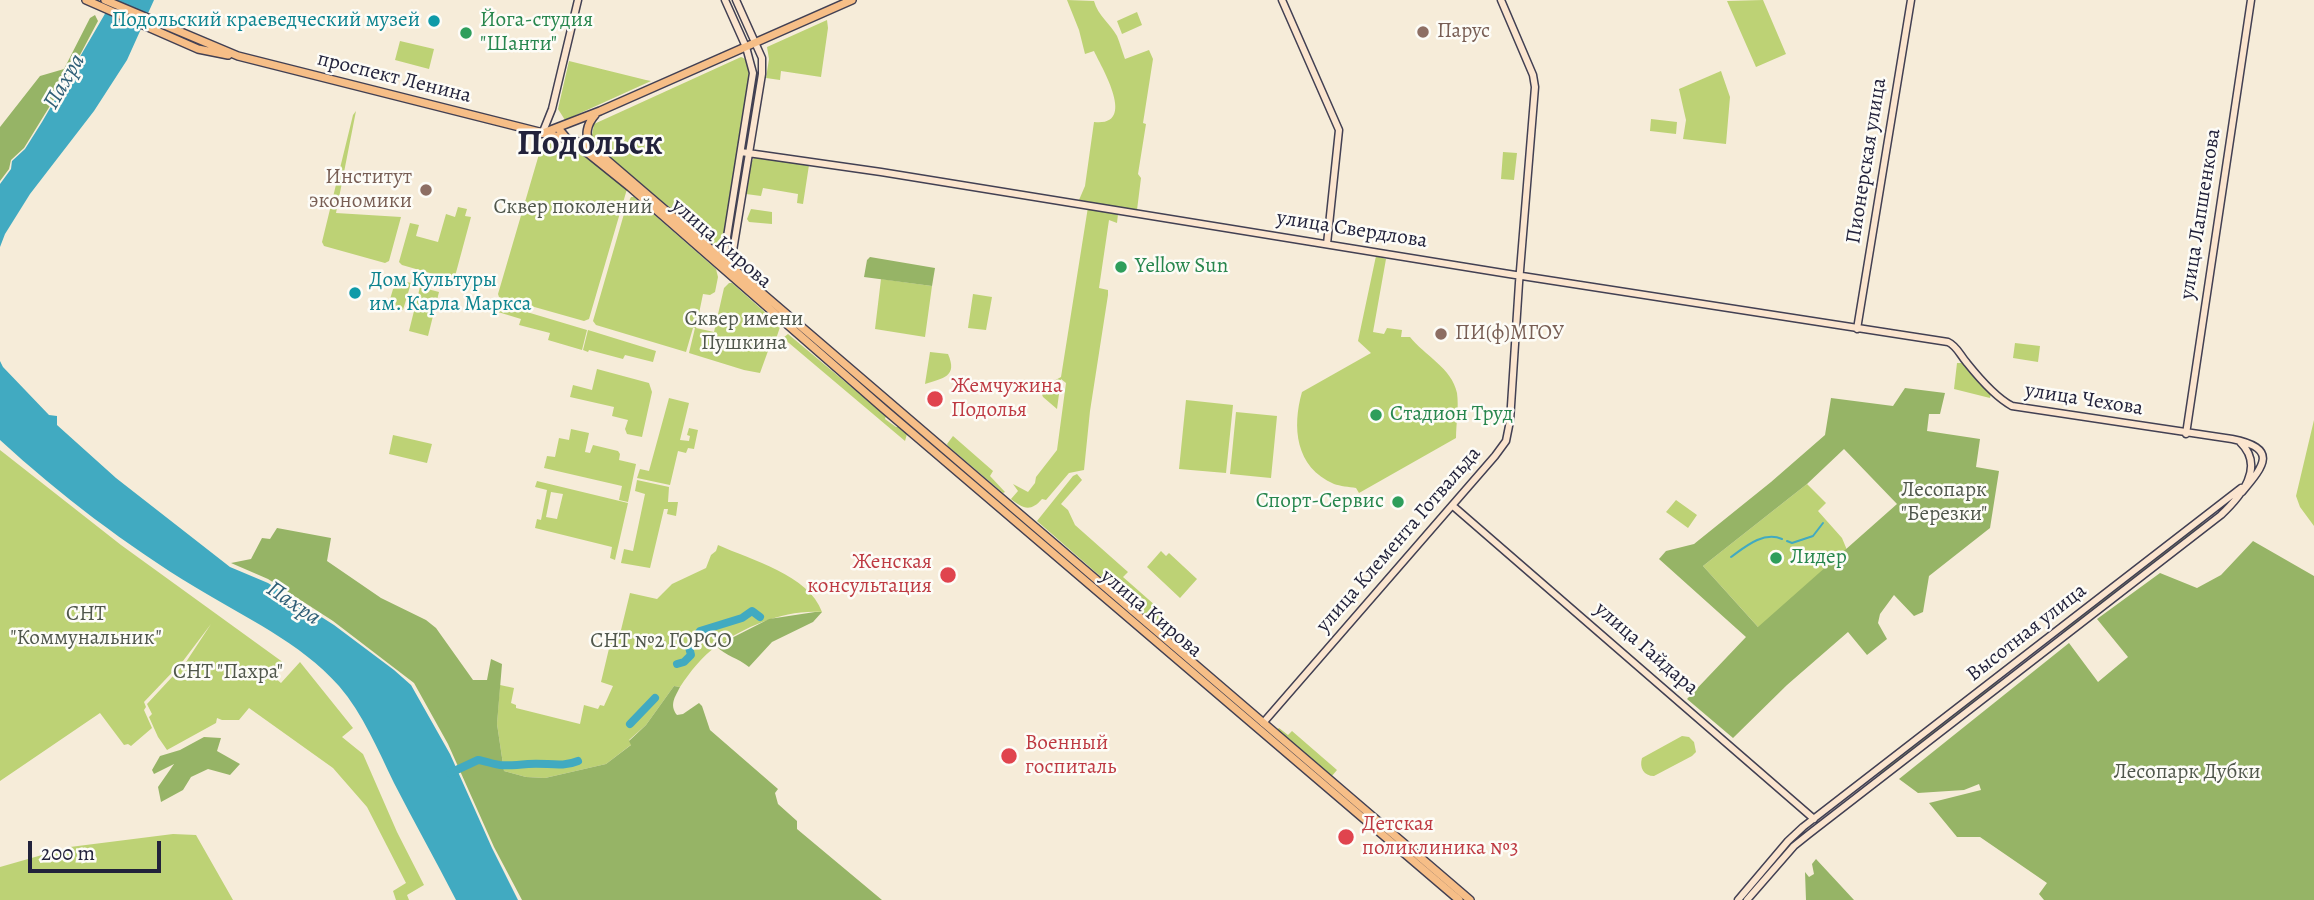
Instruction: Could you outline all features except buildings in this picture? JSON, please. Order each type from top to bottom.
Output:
[{"type":"main road","name":"проспект Ленина","points":[[86,0],[199,45],[568,140]]},
{"type":"main road","name":"проспект Ленина","points":[[105,0],[199,45]]},
{"type":"main road","points":[[542,134],[852,0]]},
{"type":"main road","points":[[594,149],[587,140],[588,126],[599,111]]},
{"type":"main road","points":[[558,128],[568,140]]},
{"type":"main road","name":"улица Кирова","points":[[568,140],[594,149],[917,433],[1459,900]]},
{"type":"main road","name":"улица Кирова","points":[[568,140],[590,154],[726,266]]},
{"type":"main road","name":"улица Кирова","points":[[917,433],[1470,900]]},
{"type":"street","points":[[542,134],[552,109],[578,0]]},
{"type":"street","points":[[725,0],[746,47],[753,73],[726,266]]},
{"type":"street","points":[[726,266],[750,153],[762,74],[762,58],[736,0]]},
{"type":"street","points":[[1282,0],[1339,130],[1327,244]]},
{"type":"street","name":"улица Клемента Готвальда","points":[[1263,723],[1453,506],[1506,441],[1510,428],[1519,275],[1535,87],[1533,75],[1501,0]]},
{"type":"street","name":"Пионерская улица","points":[[1857,328],[1911,0]]},
{"type":"street","name":"улица Лапшенкова","points":[[2186,433],[2251,0]]},
{"type":"street","points":[[552,109],[552,116],[558,128]]},
{"type":"street","name":"улица Свердлова","points":[[741,152],[1948,342],[1956,348]]},
{"type":"street","name":"улица Чехова","points":[[1956,348],[1988,386],[2012,406],[2252,444],[2261,450],[2263,455],[2260,470],[2242,492]]},
{"type":"street","points":[[2232,439],[2241,442],[2252,461],[2247,482]]},
{"type":"street","name":"Высотная улица","points":[[1738,900],[1794,846],[2219,512],[2242,492],[2247,482]]},
{"type":"street","name":"Высотная улица","points":[[1747,900],[1788,841],[1814,818],[2219,512],[2247,482]]},
{"type":"street","name":"улица Гайдара","points":[[1453,506],[1814,818]]},
{"type":"street","points":[[1859,784],[1865,791]]},
{"type":"street","points":[[1812,832],[1814,818],[1827,819]]},
{"type":"green space","points":[[1067,0],[1094,1],[1098,11],[1117,36],[1125,59],[1149,50],[1153,59],[1143,123],[1146,124],[1138,174],[1141,178],[1137,210],[1079,200],[1085,186],[1094,122],[1107,121],[1114,115],[1115,105],[1109,81],[1094,51],[1085,54]]},
{"type":"green space","points":[[1763,0],[1786,54],[1756,67],[1727,1]]},
{"type":"green space","points":[[1137,12],[1142,25],[1122,34],[1117,21]]},
{"type":"green space","points":[[95,15],[98,21],[72,70],[24,148],[11,160],[9,169],[0,181],[0,127],[40,76],[64,69],[90,18]]},
{"type":"green space","points":[[827,20],[821,77],[781,71],[780,80],[766,78],[769,59],[767,47]]},
{"type":"green space","points":[[400,41],[434,49],[429,69],[395,60]]},
{"type":"green space","points":[[741,57],[749,63],[750,81],[724,243],[715,246],[591,141],[594,124]]},
{"type":"green space","points":[[569,61],[651,81],[565,120],[558,109]]},
{"type":"green space","points":[[1721,71],[1730,97],[1726,144],[1683,139],[1686,120],[1679,89]]},
{"type":"green space","points":[[356,111],[336,213],[401,217],[389,261],[385,263],[324,246],[322,242]]},
{"type":"green space","points":[[1651,119],[1677,122],[1676,134],[1650,131]]},
{"type":"green space","name":"Сквер поколений","points":[[546,142],[587,155],[627,189],[589,319],[584,321],[499,297],[498,294],[542,144]]},
{"type":"green space","points":[[1503,152],[1517,153],[1514,180],[1501,179]]},
{"type":"green space","points":[[755,157],[809,165],[803,204],[797,203],[798,194],[763,188],[761,196],[746,194],[751,162]]},
{"type":"green space","name":"Сквер имени Пушкина","points":[[631,197],[716,269],[718,277],[715,292],[710,295],[703,294],[696,328],[714,332],[724,288],[729,283],[780,327],[776,339],[772,340],[760,373],[689,353],[695,328],[686,352],[596,325],[593,321]]},
{"type":"green space","points":[[458,207],[467,209],[465,216],[471,217],[454,280],[399,262],[410,223],[419,225],[416,236],[438,242],[446,214],[455,217]]},
{"type":"green space","points":[[1088,207],[1118,214],[1117,223],[1109,220],[1099,288],[1108,290],[1108,295],[1084,470],[1069,473],[1046,500],[1042,499],[1027,508],[1011,499],[1018,491],[1013,484],[1028,492],[1057,450],[1066,383],[1061,379],[1057,409],[1041,392],[1061,377]]},
{"type":"green space","points":[[751,209],[772,212],[772,224],[749,222],[747,219]]},
{"type":"green space","name":"Стадион Труд","points":[[1376,256],[1386,259],[1373,332],[1384,334],[1387,328],[1402,330],[1401,337],[1410,337],[1450,376],[1457,393],[1456,438],[1359,493],[1356,488],[1334,484],[1321,477],[1311,467],[1300,445],[1297,419],[1302,392],[1371,353],[1358,341]]},
{"type":"green space","points":[[870,257],[935,268],[932,286],[864,277]]},
{"type":"green space","points":[[396,279],[411,283],[403,310],[388,306]]},
{"type":"green space","points":[[881,279],[932,286],[925,337],[875,329]]},
{"type":"green space","points":[[420,287],[439,292],[428,336],[409,331]]},
{"type":"green space","points":[[973,294],[992,297],[986,330],[968,328]]},
{"type":"green space","points":[[500,304],[587,330],[582,350],[548,340],[550,333],[519,325],[521,319],[498,312]]},
{"type":"green space","points":[[588,330],[656,351],[653,362],[625,355],[623,359],[583,350]]},
{"type":"green space","points":[[788,334],[886,416],[885,419],[907,434],[905,441],[783,338]]},
{"type":"green space","points":[[2015,343],[2040,346],[2038,362],[2013,358]]},
{"type":"green space","points":[[930,352],[948,354],[951,368],[947,375],[925,384]]},
{"type":"green space","points":[[1957,363],[1962,363],[1991,394],[1990,398],[1954,389]]},
{"type":"green space","points":[[597,369],[649,383],[652,392],[642,437],[627,434],[625,429],[628,420],[612,416],[614,407],[570,397],[573,385],[592,390]]},
{"type":"green space","name":"Лесопарк \"Березки\"","points":[[1905,388],[1945,393],[1940,414],[1929,414],[1927,431],[1980,439],[1976,467],[1999,471],[1990,528],[1929,576],[1923,612],[1914,616],[1894,595],[1880,614],[1878,623],[1887,639],[1867,655],[1848,632],[1787,685],[1733,738],[1687,699],[1746,637],[1659,559],[1666,551],[1694,544],[1825,435],[1831,398],[1893,406]],"holes":[[[1844,449],[1897,504],[1758,627],[1703,566],[1807,484]]]},
{"type":"green space","points":[[669,398],[689,403],[680,440],[689,441],[689,428],[698,430],[694,449],[688,448],[686,453],[678,451],[670,485],[637,478],[640,469],[649,471]]},
{"type":"green space","points":[[1186,400],[1233,405],[1226,473],[1179,469]]},
{"type":"green space","points":[[1236,412],[1277,416],[1271,478],[1230,474]]},
{"type":"green space","points":[[2314,420],[2314,526],[2300,507],[2296,496]]},
{"type":"green space","points":[[571,429],[589,433],[585,452],[590,453],[593,445],[618,451],[619,460],[636,464],[628,502],[619,500],[622,486],[544,468],[547,456],[555,457],[559,438],[569,440]]},
{"type":"green space","points":[[393,435],[432,444],[427,463],[389,454]]},
{"type":"green space","points":[[953,436],[993,471],[990,476],[1005,492],[948,446]]},
{"type":"green space","name":"СНТ \"Коммунальник\"","points":[[0,450],[121,545],[284,663],[275,678],[281,683],[300,662],[353,728],[342,737],[363,754],[397,832],[424,885],[407,895],[409,900],[396,900],[393,891],[406,883],[367,807],[333,768],[249,708],[239,720],[217,718],[216,723],[167,750],[149,717],[152,714],[147,704],[186,662],[211,624],[183,661],[144,702],[144,710],[152,728],[131,746],[124,745],[100,713],[0,781]]},
{"type":"green space","points":[[1077,474],[1082,480],[1061,504],[1068,510],[1075,525],[1128,572],[1123,577],[1165,614],[1155,624],[1037,521]]},
{"type":"green space","points":[[637,480],[669,487],[668,502],[678,502],[676,516],[667,514],[668,509],[664,509],[650,568],[621,563],[624,549],[633,551],[645,494],[635,491]]},
{"type":"green space","points":[[537,481],[628,503],[615,560],[610,558],[612,547],[535,528],[537,519],[541,520],[547,490],[535,487]],"holes":[[[551,492],[563,494],[557,519],[546,517]]]},
{"type":"green space","name":"Лидер","points":[[1807,484],[1826,503],[1818,511],[1842,538],[1847,550],[1759,628],[1703,566]]},
{"type":"green space","points":[[1676,500],[1697,515],[1688,528],[1666,512]]},
{"type":"green space","points":[[2202,523],[2204,526],[2065,633],[2063,631]]},
{"type":"green space","points":[[277,528],[331,538],[327,561],[381,598],[426,620],[436,628],[473,680],[487,680],[491,659],[502,664],[497,724],[504,771],[526,777],[545,778],[606,764],[631,745],[629,741],[646,725],[674,686],[680,687],[673,704],[677,715],[699,703],[710,730],[778,789],[775,793],[778,804],[797,821],[797,829],[882,900],[522,900],[494,847],[448,744],[414,683],[333,621],[268,579],[231,563],[251,559],[262,538],[270,539]]},
{"type":"green space","name":"Лесопарк Дубки","points":[[2253,541],[2314,576],[2314,900],[2044,900],[2039,894],[2047,883],[1980,837],[1957,837],[1929,803],[1981,790],[1979,784],[1964,790],[1918,793],[1899,779],[2069,643],[2098,682],[2128,657],[2097,619],[2160,573],[2197,588],[2221,575]]},
{"type":"green space","name":"СНТ №2 ГОРСО","points":[[718,545],[792,578],[815,599],[822,612],[794,613],[767,620],[717,646],[706,655],[680,687],[674,686],[646,725],[629,740],[632,744],[606,764],[545,778],[526,777],[504,771],[497,724],[500,685],[514,688],[511,703],[516,705],[516,708],[580,724],[584,705],[598,709],[600,705],[604,706],[613,686],[601,682],[612,636],[621,630],[630,593],[657,599],[672,584],[706,568]]},
{"type":"green space","points":[[1161,551],[1166,556],[1169,553],[1197,579],[1180,598],[1147,567]]},
{"type":"green space","points":[[822,612],[813,622],[772,642],[749,667],[716,646],[769,619]]},
{"type":"green space","points":[[1998,681],[2000,683],[1881,775],[1879,773]]},
{"type":"green space","points":[[1279,728],[1288,735],[1292,731],[1337,770],[1331,777],[1277,730]]},
{"type":"green space","points":[[1682,736],[1689,737],[1694,742],[1696,752],[1692,756],[1654,776],[1645,773],[1641,765],[1642,758]]},
{"type":"green space","points":[[204,737],[221,738],[217,751],[240,764],[230,775],[208,769],[191,777],[183,790],[161,802],[158,787],[174,764],[154,774],[152,770],[160,756],[180,750]]},
{"type":"green space","points":[[173,834],[196,835],[233,900],[0,900],[0,867],[70,847]]},
{"type":"green space","points":[[1816,859],[1854,900],[1806,900],[1805,872],[1809,877],[1814,874],[1812,864]]},
{"type":"water","points":[[113,0],[154,0],[127,60],[94,111],[30,194],[0,247],[0,184],[11,169],[12,161],[25,149],[42,122]]},
{"type":"water","name":"Пахра","points":[[0,361],[49,415],[57,416],[57,425],[116,478],[230,567],[268,583],[334,625],[411,685],[450,754],[518,900],[456,900],[363,720],[348,697],[324,670],[271,631],[195,587],[119,537],[0,440]]},
{"type":"waterway","points":[[1787,541],[1792,543],[1813,536],[1823,523]]},
{"type":"waterway","points":[[1731,557],[1762,538],[1782,539]]},
{"type":"waterway","points":[[677,664],[684,662],[691,655],[689,647],[700,631],[742,618],[752,611],[760,617]]},
{"type":"waterway","points":[[630,724],[655,698]]},
{"type":"waterway","points":[[450,773],[478,760],[497,765],[566,764],[578,761]]},
{"type":"place","name":"Подольский краеведческий музей","points":[[434,21]]},
{"type":"place","name":"Парус","points":[[1423,32]]},
{"type":"place","name":"Йога-студия \"Шанти\"","points":[[466,33]]},
{"type":"place","name":"Институт экономики","points":[[426,190]]},
{"type":"place","name":"Yellow Sun","points":[[1121,267]]},
{"type":"place","name":"Дом Культуры им. Карла Маркса","points":[[355,293]]},
{"type":"place","name":"ПИ(ф)МГОУ","points":[[1441,334]]},
{"type":"place","name":"Жемчужина Подолья","points":[[935,399]]},
{"type":"place","name":"Стадион Труд","points":[[1376,415]]},
{"type":"place","name":"Спорт-Сервис","points":[[1398,502]]},
{"type":"place","name":"Лидер","points":[[1776,558]]},
{"type":"place","name":"Женская консультация","points":[[948,575]]},
{"type":"place","name":"Военный госпиталь","points":[[1009,756]]},
{"type":"place","name":"Детская поликлиника №3","points":[[1346,837]]},
{"type":"district","name":"Подольск","points":[[590,145]]},
{"type":"park label","name":"СНТ \"Пахра\"","points":[[228,673]]}]
